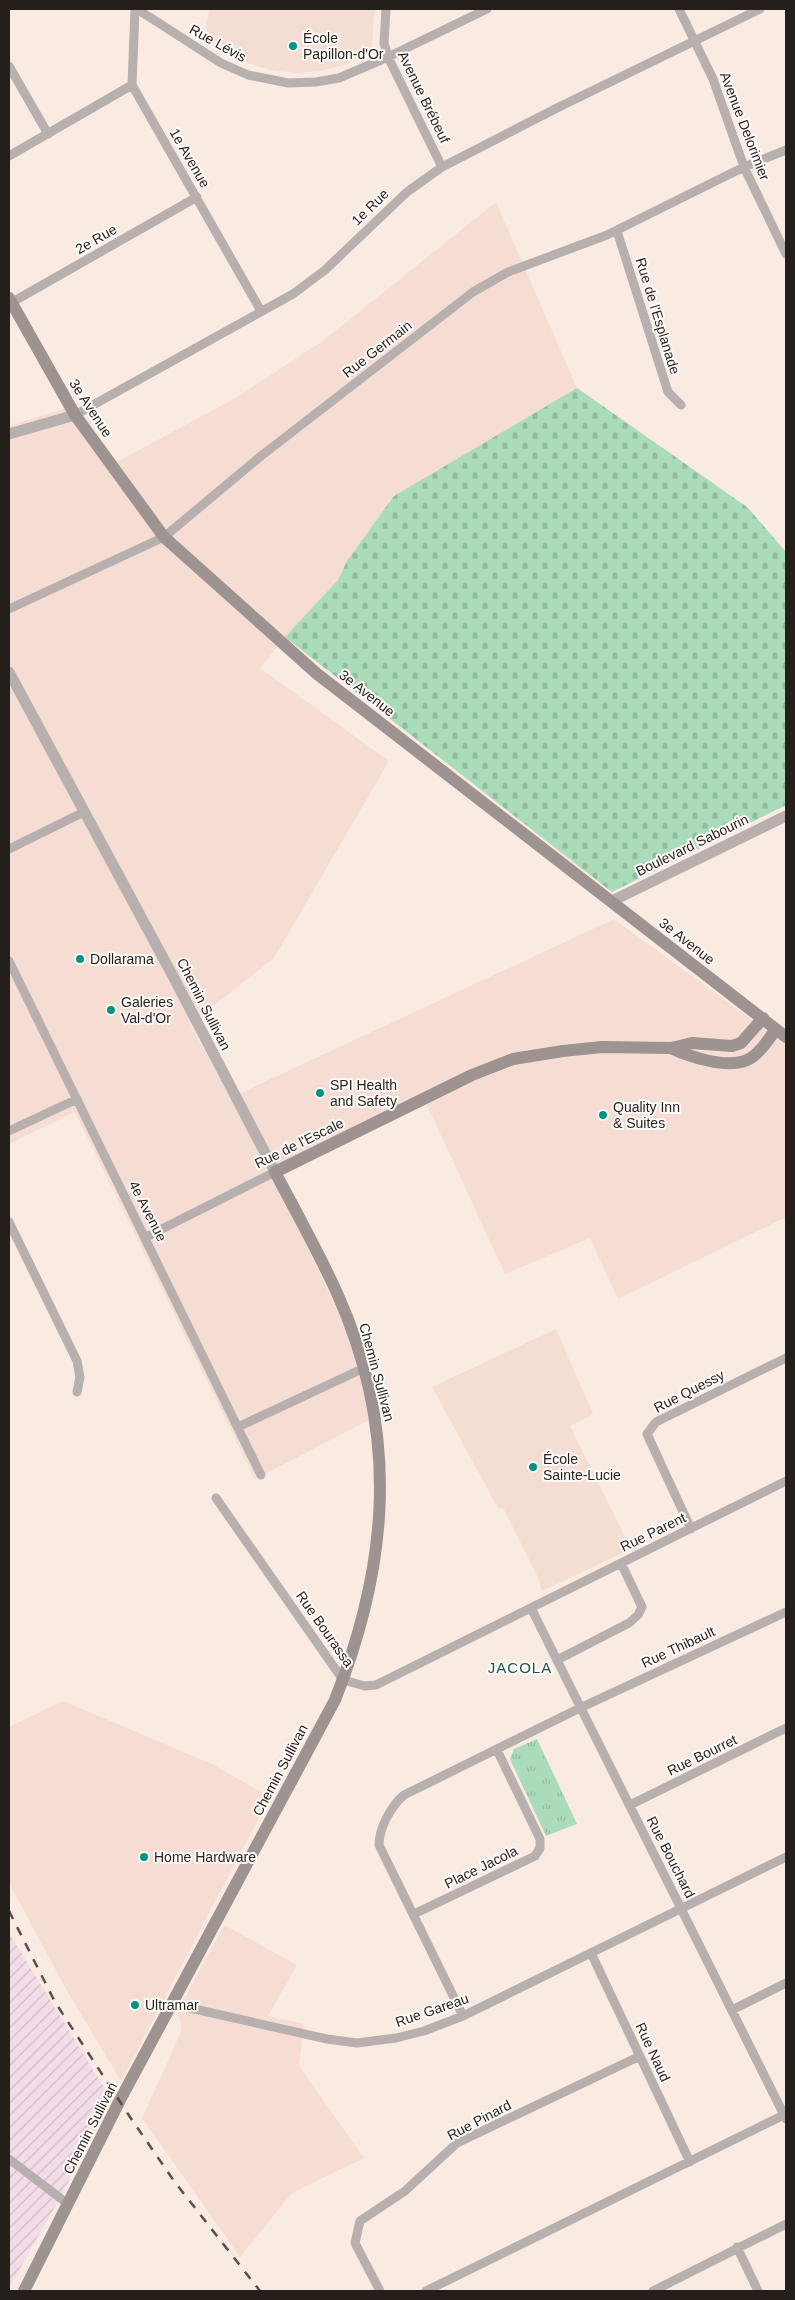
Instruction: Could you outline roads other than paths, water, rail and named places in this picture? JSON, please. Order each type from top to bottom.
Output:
[{"type":"main road","name":"3e Avenue","points":[[10,302],[75,415],[164,537],[316,672],[781,1033]]},
{"type":"main road","name":"Rue de l'Escale","points":[[275,1172],[472,1075],[513,1060],[563,1050],[602,1047],[671,1048],[692,1043],[725,1046],[741,1043],[763,1018]]},
{"type":"main road","name":"Rue de l'Escale","points":[[671,1048],[690,1057],[736,1063],[748,1060],[781,1033]]},
{"type":"main road","name":"Chemin Sullivan","points":[[24,2291],[120,2100],[335,1700],[356,1642],[369,1589],[377,1550],[382,1499],[378,1427],[364,1368],[338,1294],[275,1172]]},
{"type":"street","name":"Rue Lévis","points":[[136,9],[221,63],[264,79],[288,83],[332,79],[388,58],[488,9]]},
{"type":"street","points":[[9,156],[132,85],[136,9]]},
{"type":"street","name":"Avenue Brébeuf","points":[[386,9],[384,43],[388,58],[442,167]]},
{"type":"street","name":"Avenue Delorimier","points":[[679,9],[713,79],[744,167],[786,254]]},
{"type":"street","name":"1e Rue","points":[[9,434],[75,415],[292,294],[325,270],[408,192],[442,167],[559,107],[760,9]]},
{"type":"street","points":[[9,66],[48,134]]},
{"type":"street","name":"1e Avenue","points":[[132,85],[262,311]]},
{"type":"street","name":"Rue Germain","points":[[9,609],[164,537],[261,456],[473,292],[508,272],[617,230],[744,167],[786,150]]},
{"type":"street","name":"2e Rue","points":[[10,302],[197,197]]},
{"type":"street","name":"Rue de l'Esplanade","points":[[617,230],[668,392],[681,404]]},
{"type":"street","name":"Chemin Sullivan","points":[[9,672],[170,970],[275,1172]]},
{"type":"street","points":[[9,849],[84,812]]},
{"type":"street","name":"Boulevard Sabourin","points":[[612,901],[786,816]]},
{"type":"street","name":"4e Avenue","points":[[9,961],[146,1237],[261,1475]]},
{"type":"street","points":[[9,1131],[77,1099]]},
{"type":"street","name":"Rue de l'Escale","points":[[146,1237],[275,1172]]},
{"type":"street","points":[[9,1222],[77,1361],[80,1378],[77,1392]]},
{"type":"street","name":"Rue Quessy","points":[[691,1529],[648,1434],[656,1422],[786,1358]]},
{"type":"street","points":[[238,1427],[364,1368]]},
{"type":"street","name":"Rue Parent","points":[[531,1608],[786,1482]]},
{"type":"street","name":"Rue Bourassa","points":[[216,1498],[343,1680],[365,1686],[376,1685],[531,1608]]},
{"type":"street","points":[[557,1660],[629,1623],[638,1615],[642,1607],[621,1563]]},
{"type":"street","name":"Rue Bouchard","points":[[531,1608],[786,2116]]},
{"type":"street","name":"Rue Thibault","points":[[580,1708],[786,1612]]},
{"type":"street","points":[[463,2016],[379,1844],[379,1836],[396,1802],[404,1795],[580,1708]]},
{"type":"street","name":"Rue Bourret","points":[[630,1805],[786,1728]]},
{"type":"street","name":"Place Jacola","points":[[414,1914],[535,1856],[540,1848],[540,1839],[497,1750]]},
{"type":"street","name":"Rue Gareau","points":[[172,2004],[327,2039],[357,2043],[396,2038],[424,2031],[463,2016],[786,1857]]},
{"type":"street","name":"Rue Naud","points":[[591,1953],[690,2162]]},
{"type":"street","points":[[732,2010],[786,1983]]},
{"type":"street","name":"Rue Pinard","points":[[380,2291],[355,2243],[360,2221],[405,2191],[457,2143],[640,2056]]},
{"type":"street","points":[[426,2291],[786,2116]]},
{"type":"street","points":[[9,2158],[68,2204]]},
{"type":"street","points":[[653,2291],[737,2247],[786,2224]]},
{"type":"street","points":[[737,2247],[758,2291]]},
{"type":"railway","points":[[9,1911],[55,2002],[130,2117],[174,2181],[260,2291]]},
{"type":"place","name":"École Papillon-d'Or","points":[[293,46]]},
{"type":"place","name":"Dollarama","points":[[80,959]]},
{"type":"place","name":"Galeries Val-d'Or","points":[[111,1010]]},
{"type":"place","name":"SPI Health and Safety","points":[[320,1093]]},
{"type":"place","name":"Quality Inn & Suites","points":[[603,1115]]},
{"type":"place","name":"École Sainte-Lucie","points":[[533,1467]]},
{"type":"place","name":"Home Hardware","points":[[144,1857]]},
{"type":"place","name":"Ultramar","points":[[135,2005]]},
{"type":"district","name":"JACOLA","points":[[520,1668]]}]
